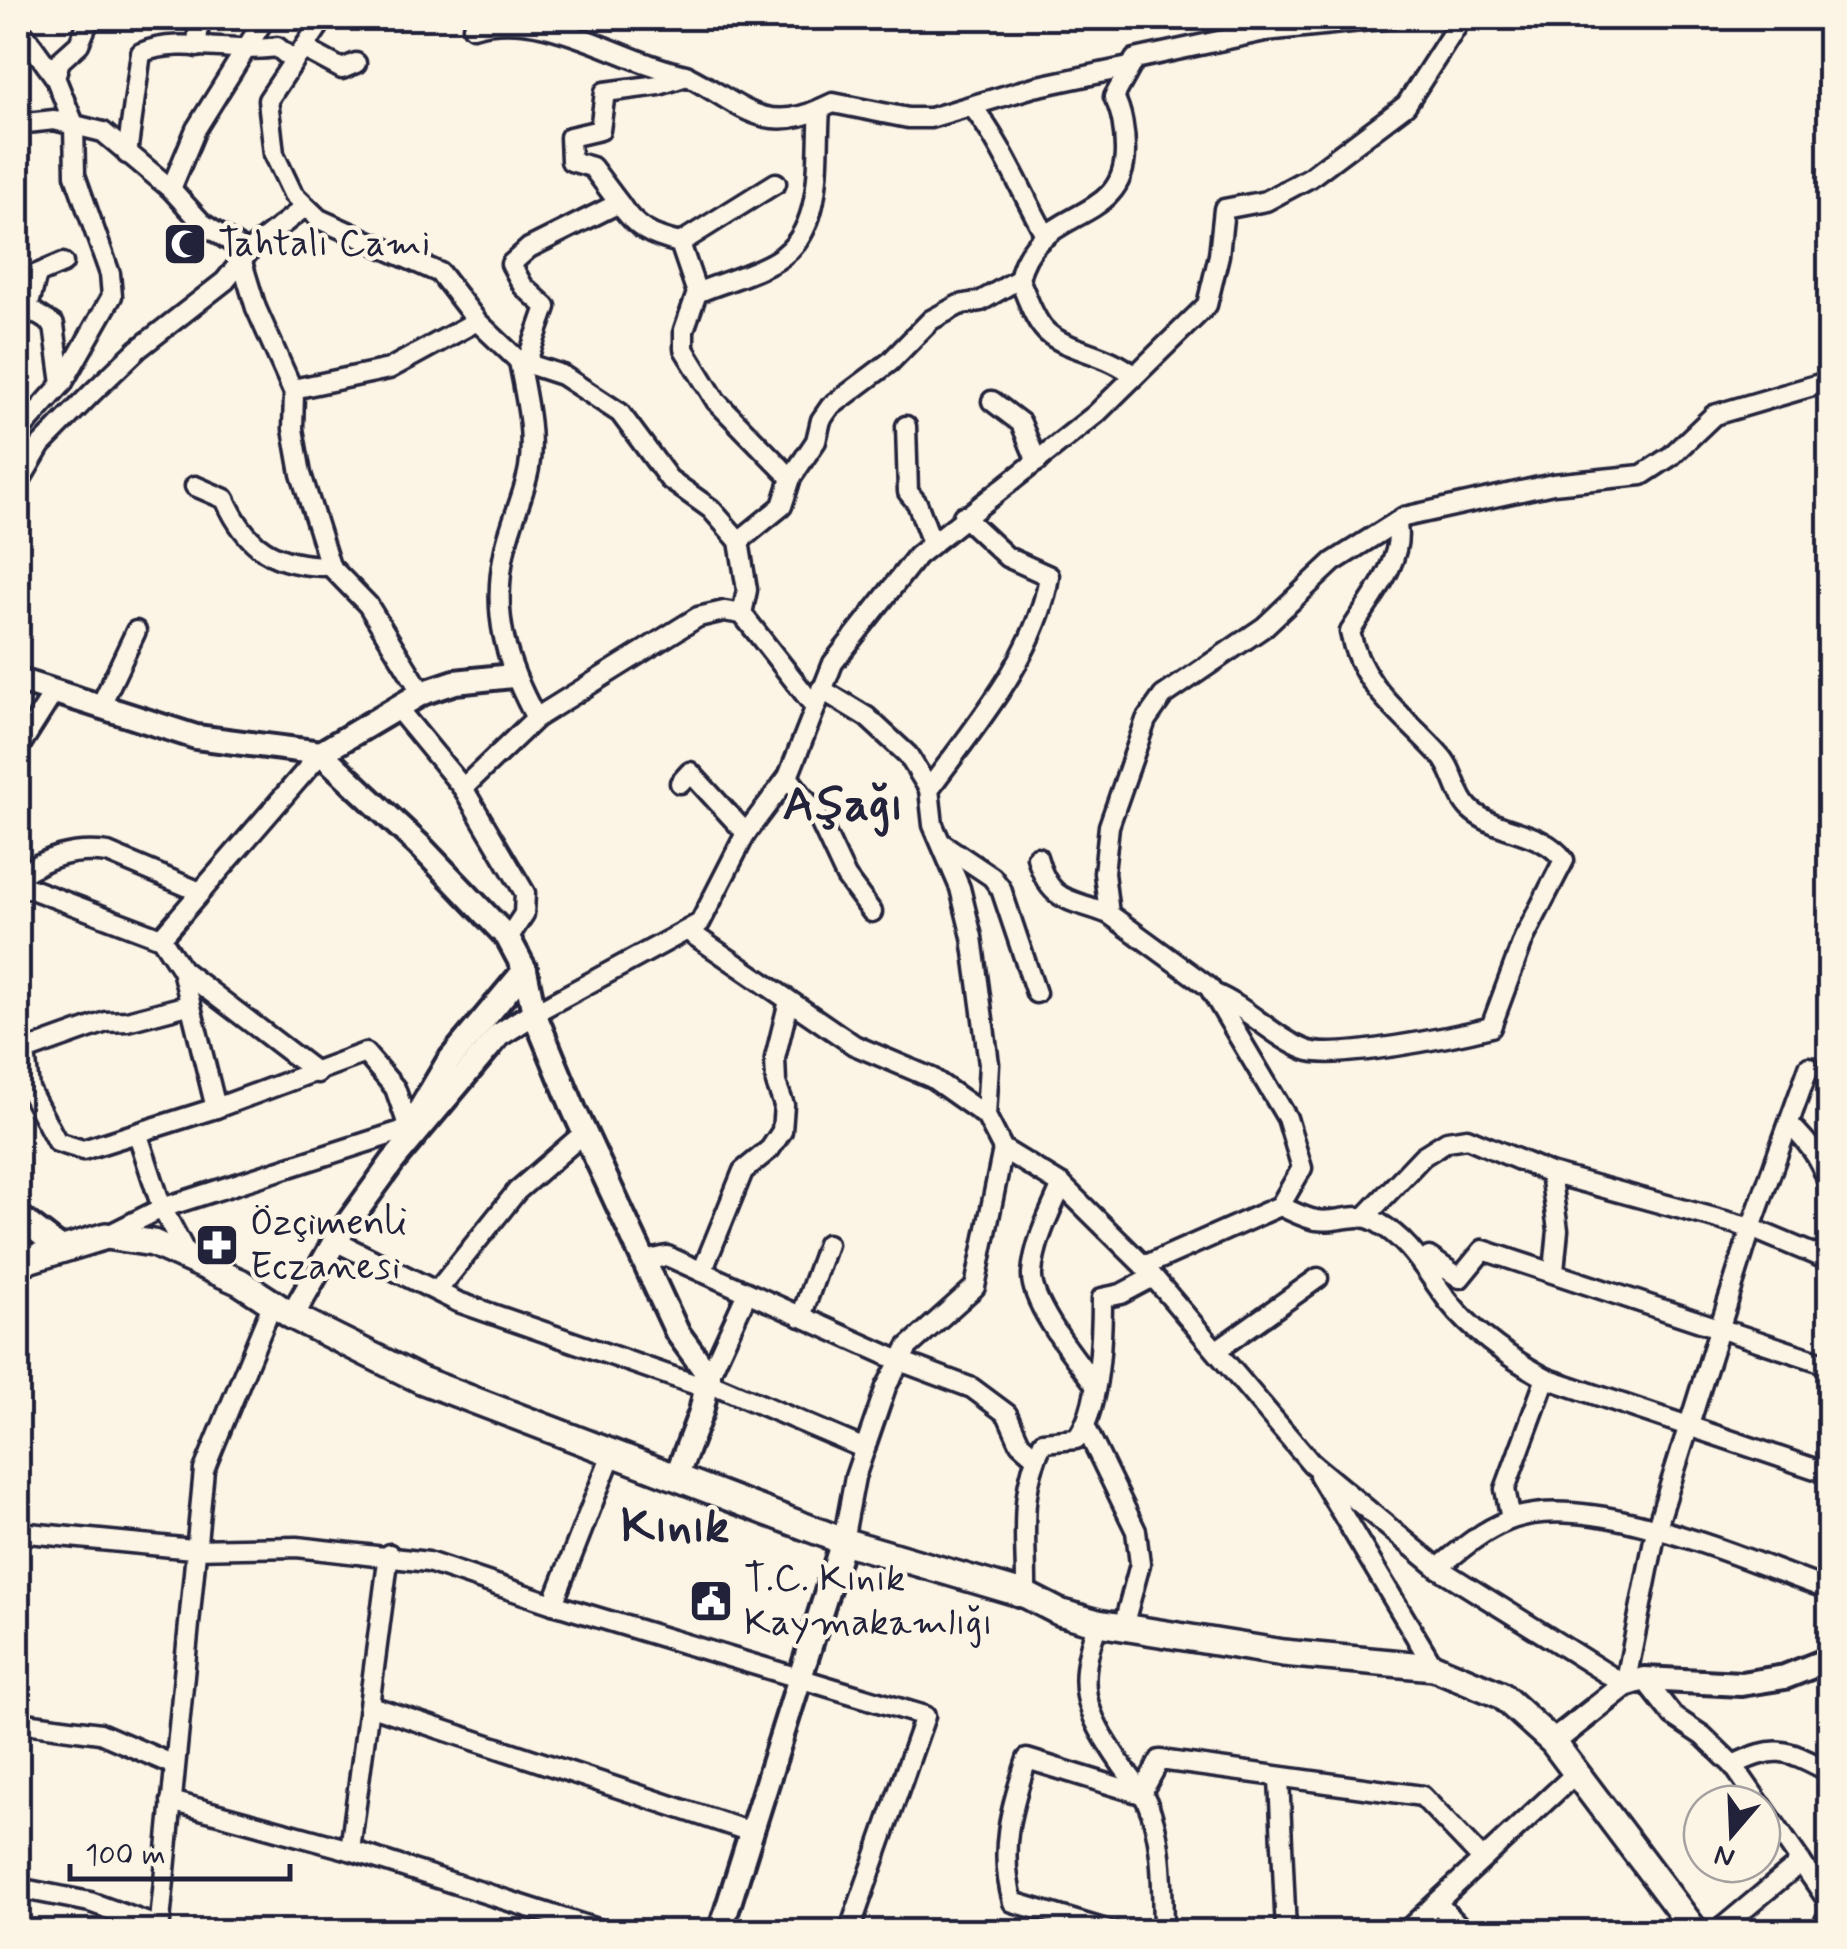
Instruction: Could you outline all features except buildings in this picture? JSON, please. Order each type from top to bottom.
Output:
[{"type":"main road","points":[[18,1263],[106,1236],[153,1243],[421,1380],[677,1475],[843,1542],[1026,1595],[1059,1612],[1110,1625],[1283,1653],[1434,1667],[1501,1695],[1552,1742],[1696,1932]]},
{"type":"street","points":[[56,77],[60,61],[79,44],[88,18]]},
{"type":"street","points":[[196,46],[199,18]]},
{"type":"street","points":[[170,188],[196,129],[265,18]]},
{"type":"street","points":[[324,18],[269,93],[274,154],[284,178],[304,207],[353,236],[440,273],[477,321],[523,361],[562,375],[620,413],[669,479],[711,508],[739,541],[747,590],[742,614]]},
{"type":"street","points":[[1133,375],[1115,360],[1050,336],[1040,326],[1018,278],[1022,260],[1046,236],[1112,195],[1124,179],[1125,142],[1114,97],[1129,66],[1135,59],[1265,31],[1390,18]]},
{"type":"street","points":[[18,1888],[90,1902],[159,1930],[193,1549],[204,1470],[283,1308],[417,1126],[499,1035],[700,924],[746,833],[788,776],[834,663],[932,544],[1096,414],[1206,304],[1219,256],[1224,208],[1266,201],[1309,178],[1406,104],[1462,18]]},
{"type":"street","points":[[473,27],[496,20],[610,47],[661,70],[687,76],[762,120],[800,118],[833,103],[908,118],[930,118],[1050,82],[1129,66]]},
{"type":"street","points":[[18,26],[56,77],[74,124],[75,176],[110,274],[112,296],[62,384],[19,431],[41,445]]},
{"type":"street","points":[[127,154],[141,53],[196,46],[247,52],[277,47],[342,69],[356,64]]},
{"type":"street","points":[[687,76],[643,88],[605,92],[600,130],[570,137],[571,161],[592,167],[632,224],[654,237],[680,244],[776,183]]},
{"type":"street","points":[[972,106],[998,140],[1018,189],[1046,236]]},
{"type":"street","points":[[697,293],[778,260],[804,230],[814,207],[820,109]]},
{"type":"street","points":[[18,124],[54,120],[103,132],[170,188],[202,223],[237,246],[256,308],[293,389],[293,429],[301,474],[330,566],[368,606],[422,693]]},
{"type":"street","points":[[536,718],[512,676],[498,624],[505,546],[530,464],[523,361],[546,307],[524,286],[512,264],[530,248],[618,204]]},
{"type":"street","points":[[18,484],[41,445],[138,349],[225,281],[240,258],[304,207]]},
{"type":"street","points":[[680,244],[697,293],[684,330],[684,349],[716,401],[791,478]]},
{"type":"street","points":[[62,384],[54,324],[28,308],[38,274],[63,262]]},
{"type":"street","points":[[739,541],[782,506],[791,478],[816,441],[820,420],[830,407],[890,362],[930,320],[959,305],[981,301],[1018,278]]},
{"type":"street","points":[[293,389],[389,369],[477,321]]},
{"type":"street","points":[[1109,914],[1104,873],[1109,826],[1146,720],[1163,696],[1264,627],[1333,562],[1396,522],[1552,484],[1642,476],[1671,456],[1714,415],[1830,381]]},
{"type":"street","points":[[992,401],[1021,423],[1037,462]]},
{"type":"street","points":[[906,426],[908,492],[918,504],[932,544]]},
{"type":"street","points":[[195,486],[225,499],[230,518],[275,558],[330,566]]},
{"type":"street","points":[[928,789],[984,715],[1022,650],[1045,600],[1049,576],[1007,557],[964,516]]},
{"type":"street","points":[[1036,857],[1044,884],[1060,898],[1109,914],[1213,992],[1236,1002],[1303,1049],[1328,1056],[1377,1045],[1440,1040],[1490,1027],[1524,938],[1564,860],[1553,846],[1470,809],[1442,756],[1407,727],[1375,687],[1352,646],[1350,632],[1397,552],[1400,535],[1396,522]]},
{"type":"street","points":[[463,788],[536,718],[698,617],[724,611],[742,614],[818,698],[867,716],[908,754],[928,789],[930,812],[960,888],[972,937],[989,1064],[986,1116]]},
{"type":"street","points":[[100,707],[136,631]]},
{"type":"street","points":[[162,938],[198,891],[321,754],[422,693],[456,682],[512,676]]},
{"type":"street","points":[[18,680],[196,736],[321,754],[422,847],[508,938],[525,970],[534,1013],[585,1132],[677,1332],[708,1383]]},
{"type":"street","points":[[18,749],[54,692]]},
{"type":"street","points":[[398,709],[463,788],[525,893],[524,914],[508,938]]},
{"type":"street","points":[[680,783],[690,772],[746,833]]},
{"type":"street","points":[[788,776],[816,813],[846,877],[872,912]]},
{"type":"street","points":[[940,843],[1001,888],[1036,993]]},
{"type":"street","points":[[18,881],[69,851],[93,851],[108,853],[198,891]]},
{"type":"street","points":[[18,881],[162,938],[182,970],[318,1074]]},
{"type":"street","points":[[688,931],[854,1045],[932,1078],[986,1116],[1003,1149],[1062,1185],[1149,1272],[1311,1462],[1434,1667]]},
{"type":"street","points":[[182,970],[216,1108]]},
{"type":"street","points":[[106,1236],[162,1208],[417,1126],[448,1062],[525,970]]},
{"type":"street","points":[[1163,1932],[1156,1844],[1142,1794],[1116,1758],[1083,1692],[1083,1664],[1110,1625],[1140,1564],[1136,1531],[1086,1428],[1092,1382],[1099,1369],[1102,1298],[1121,1294],[1149,1272],[1280,1206],[1302,1168],[1298,1146],[1260,1069],[1213,992]]},
{"type":"street","points":[[702,1272],[742,1171],[770,1149],[782,1131],[784,1106],[776,1083],[776,1058],[789,1002]]},
{"type":"street","points":[[188,1005],[127,1022],[106,1022],[25,1050],[23,1092],[57,1142],[83,1150],[138,1135],[318,1074],[365,1053],[395,1088],[417,1126]]},
{"type":"street","points":[[1634,1682],[1656,1530],[1751,1228],[1810,1067]]},
{"type":"street","points":[[1790,1124],[1808,1142],[1828,1176],[1830,1195]]},
{"type":"street","points":[[437,1291],[517,1190],[585,1132]]},
{"type":"street","points":[[138,1135],[162,1208],[189,1260]]},
{"type":"street","points":[[1365,1217],[1423,1156],[1447,1141],[1467,1138],[1550,1173],[1751,1228],[1830,1260]]},
{"type":"street","points":[[720,1932],[802,1680],[843,1542],[865,1449],[886,1387],[908,1348],[975,1287],[1003,1149]]},
{"type":"street","points":[[1550,1173],[1558,1230],[1554,1271]]},
{"type":"street","points":[[1062,1185],[1045,1223],[1032,1277],[1050,1322],[1092,1382]]},
{"type":"street","points":[[1280,1206],[1319,1221],[1365,1217],[1406,1242],[1448,1300],[1478,1333],[1510,1359],[1546,1378],[1830,1474]]},
{"type":"street","points":[[18,1216],[61,1249]]},
{"type":"street","points":[[335,1241],[437,1291],[576,1346],[708,1383],[865,1449]]},
{"type":"street","points":[[801,1317],[827,1244]]},
{"type":"street","points":[[1422,1260],[1428,1256],[1460,1278],[1483,1250],[1830,1365]]},
{"type":"street","points":[[645,1260],[667,1256],[900,1361],[953,1379],[992,1400],[1012,1420],[1020,1444],[1036,1457]]},
{"type":"street","points":[[1216,1350],[1318,1278]]},
{"type":"street","points":[[677,1475],[708,1383],[747,1293]]},
{"type":"street","points":[[1511,1518],[1504,1489],[1546,1378]]},
{"type":"street","points":[[1026,1595],[1023,1505],[1027,1474],[1043,1442],[1076,1439],[1086,1428]]},
{"type":"street","points":[[554,1604],[612,1451]]},
{"type":"street","points":[[1311,1462],[1438,1568],[1634,1682],[1673,1716],[1704,1736],[1746,1784]]},
{"type":"street","points":[[1438,1568],[1480,1534],[1511,1518],[1578,1510],[1656,1530],[1830,1590]]},
{"type":"street","points":[[18,1532],[193,1549],[297,1547],[389,1554],[428,1562],[925,1716],[849,1932]]},
{"type":"street","points":[[350,1850],[372,1706],[389,1554]]},
{"type":"street","points":[[1552,1742],[1634,1682],[1741,1684],[1785,1677],[1830,1659]]},
{"type":"street","points":[[372,1706],[751,1832]]},
{"type":"street","points":[[18,1722],[100,1733],[174,1765]]},
{"type":"street","points":[[1733,1765],[1765,1750],[1777,1750],[1789,1751],[1830,1772]]},
{"type":"street","points":[[1113,1932],[1013,1902],[1004,1872],[1006,1825],[1027,1759],[1142,1794]]},
{"type":"street","points":[[1142,1794],[1160,1760],[1422,1796],[1482,1859]]},
{"type":"street","points":[[1405,1932],[1575,1774]]},
{"type":"street","points":[[1279,1778],[1286,1932]]},
{"type":"street","points":[[172,1801],[350,1850],[606,1932]]},
{"type":"street","points":[[1782,1835],[1830,1908],[1819,1932]]},
{"type":"street","points":[[1717,1932],[1801,1862]]},
{"type":"street","points":[[1437,1902],[1464,1932]]},
{"type":"place","name":"Tahtalı Cami","points":[[185,244]]},
{"type":"place","name":"Özçimenli Eczanesi","points":[[217,1245]]},
{"type":"place","name":"T.C. Kınık Kaymakamlığı","points":[[711,1601]]},
{"type":"district","name":"Aşağı","points":[[843,805]]},
{"type":"district","name":"Kınık","points":[[675,1527]]}]
